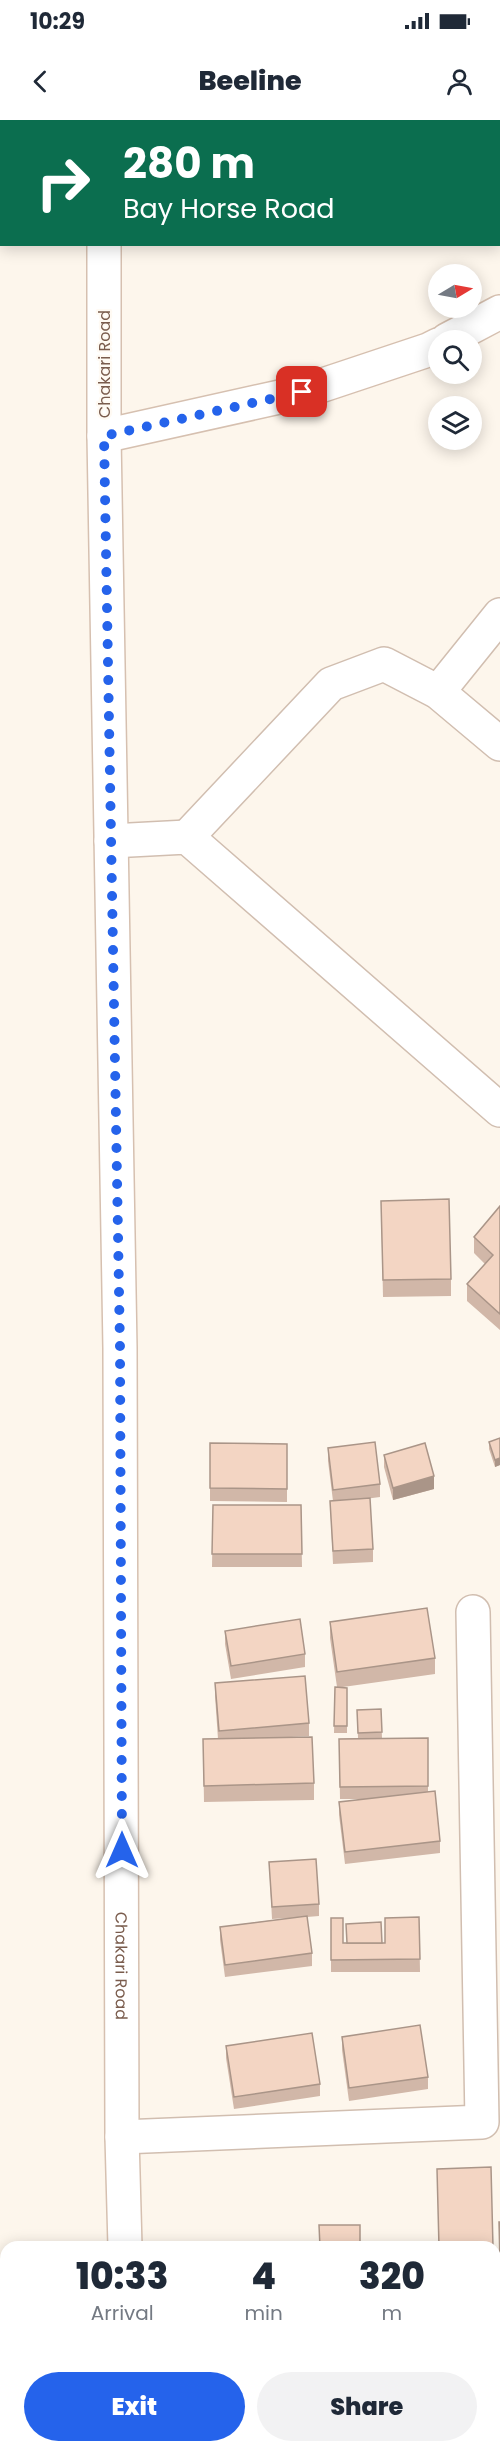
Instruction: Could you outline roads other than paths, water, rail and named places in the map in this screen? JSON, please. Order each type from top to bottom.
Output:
[{"type":"street","name":"Chakari Road","points":[[104,246],[104,436],[120,1348],[122,2138],[125,2241]]},
{"type":"street","points":[[466,330],[500,312]]},
{"type":"street","points":[[104,436],[302,392],[428,351]]},
{"type":"street","points":[[438,692],[500,615]]},
{"type":"street","points":[[111,841],[187,837],[331,684],[384,664],[438,692],[500,744]]},
{"type":"street","points":[[187,837],[500,1110]]},
{"type":"street","points":[[122,2138],[482,2122],[473,1612]]}]
